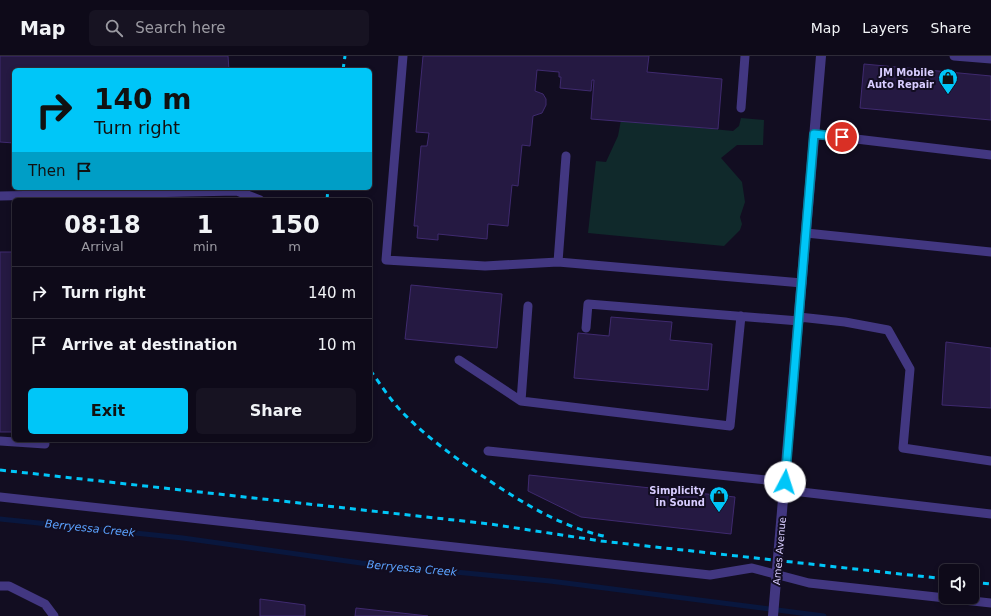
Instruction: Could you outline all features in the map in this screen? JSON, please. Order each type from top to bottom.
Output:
[{"type":"street","name":"Ames Avenue","points":[[773,616],[821,56]]},
{"type":"lane","points":[[403,56],[386,260],[485,266],[558,262],[802,283]]},
{"type":"lane","points":[[741,108],[745,56]]},
{"type":"lane","points":[[954,56],[991,59]]},
{"type":"lane","points":[[814,134],[991,155]]},
{"type":"lane","points":[[558,262],[566,156]]},
{"type":"lane","points":[[0,196],[237,192],[254,198]]},
{"type":"lane","points":[[806,233],[991,252]]},
{"type":"lane","points":[[586,328],[588,304],[741,316],[845,322],[888,330],[910,369],[903,448],[991,461]]},
{"type":"lane","points":[[520,401],[528,306]]},
{"type":"lane","points":[[459,360],[520,401],[730,426],[741,316]]},
{"type":"lane","points":[[0,441],[12,442]]},
{"type":"lane","points":[[15,442],[45,444]]},
{"type":"lane","points":[[488,451],[785,486],[991,514]]},
{"type":"lane","points":[[0,497],[710,575],[752,568],[776,578],[809,583],[991,602]]},
{"type":"lane","points":[[0,586],[9,586],[45,604],[54,616]]},
{"type":"green space","points":[[741,118],[764,120],[763,145],[737,145],[721,158],[742,182],[745,202],[740,217],[742,224],[740,230],[724,246],[588,233],[596,161],[606,162],[618,136],[621,120],[733,131],[739,126]]},
{"type":"building","points":[[0,56],[228,56],[229,68],[12,68],[12,143],[0,142]]},
{"type":"building","points":[[423,56],[649,56],[647,72],[722,79],[718,129],[591,119],[594,80],[592,80],[591,91],[560,88],[561,77],[559,77],[559,72],[537,70],[535,91],[543,94],[546,99],[546,105],[542,113],[533,116],[530,146],[522,145],[518,186],[512,185],[508,226],[488,224],[487,239],[438,234],[438,240],[417,238],[418,226],[414,226],[421,146],[427,146],[429,133],[416,132]]},
{"type":"building","points":[[864,64],[991,76],[991,120],[860,108]]},
{"type":"building","points":[[0,252],[12,252],[12,432],[0,432]]},
{"type":"building","points":[[411,285],[502,294],[497,348],[405,339]]},
{"type":"building","points":[[611,317],[672,322],[670,340],[712,344],[708,390],[574,378],[578,333],[609,336]]},
{"type":"building","points":[[946,342],[991,348],[991,408],[942,405]]},
{"type":"building","points":[[529,475],[735,497],[731,534],[581,517],[528,491]]},
{"type":"building","points":[[260,599],[305,605],[305,616],[260,616]]},
{"type":"building","points":[[356,608],[428,616],[355,616]]},
{"type":"waterway","name":"Berryessa Creek","points":[[0,519],[183,538],[361,563],[550,581],[824,616]]},
{"type":"railway","points":[[343,68],[345,56]]},
{"type":"railway","points":[[327,198],[328,190]]},
{"type":"railway","points":[[372,373],[390,398],[412,422],[430,438],[468,466],[508,493],[540,511],[573,527],[608,537]]},
{"type":"railway","points":[[0,470],[490,524],[601,541],[939,578]]},
{"type":"railway","points":[[979,583],[991,584]]},
{"type":"place","name":"JM Mobile Auto Repair","points":[[948,95]]},
{"type":"place","name":"Simplicity in Sound","points":[[719,513]]},
{"type":"route","points":[[785,482],[814,134],[842,137]]}]
